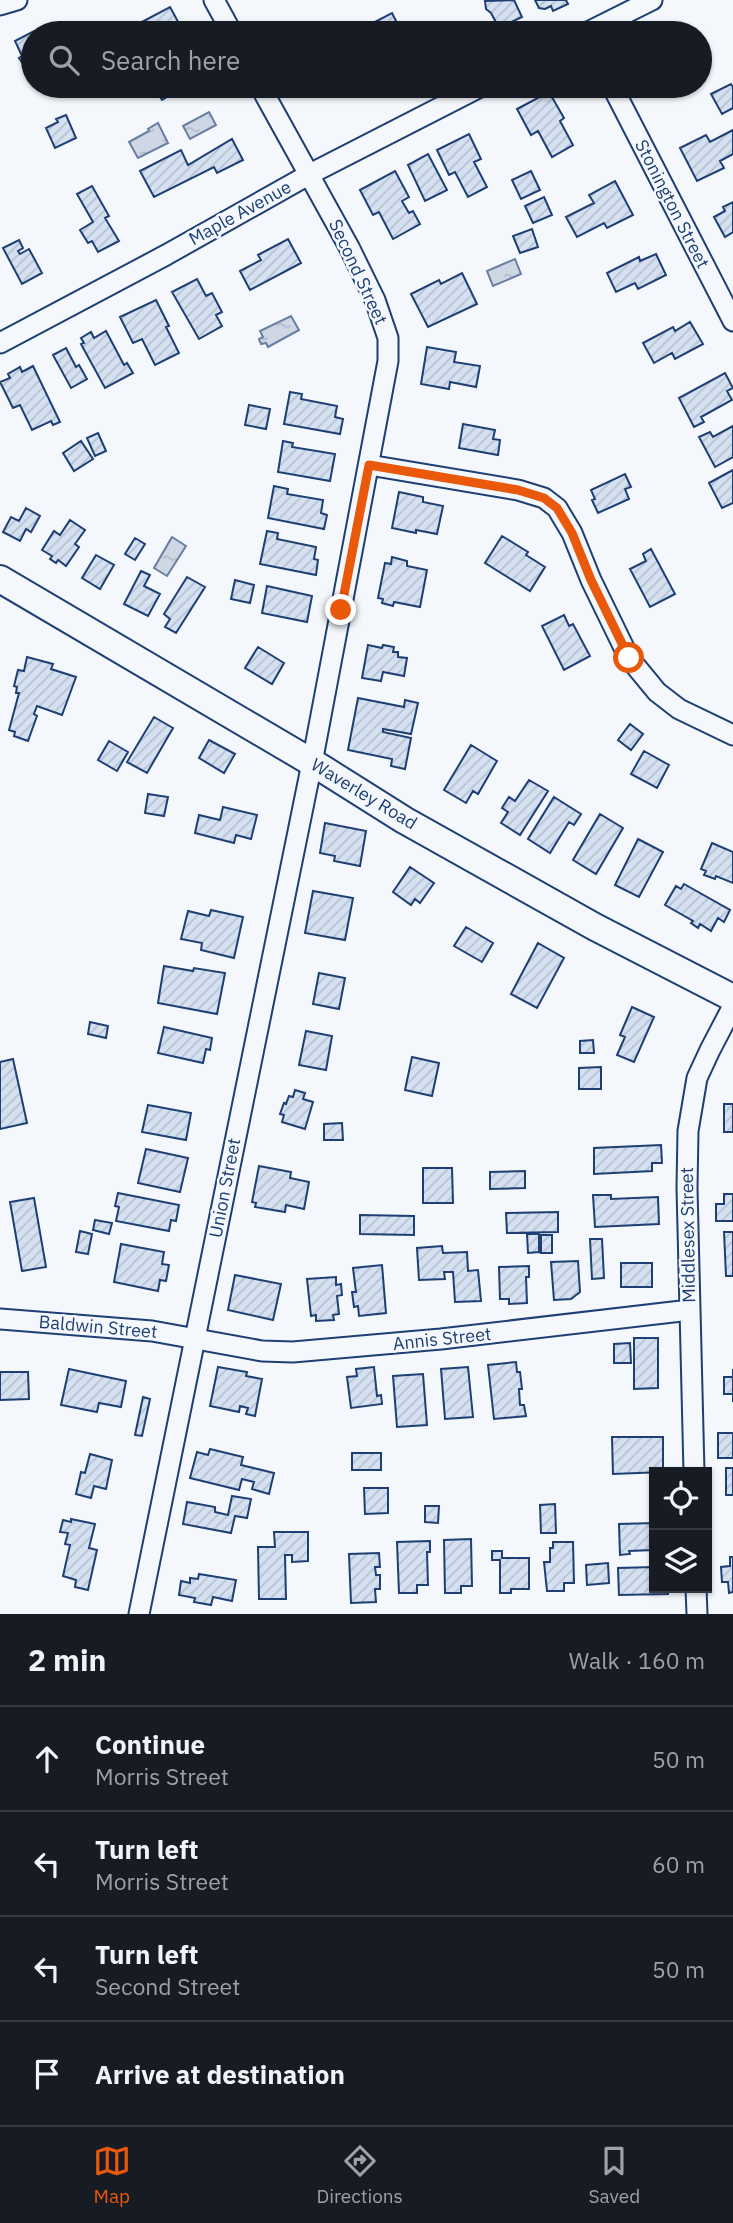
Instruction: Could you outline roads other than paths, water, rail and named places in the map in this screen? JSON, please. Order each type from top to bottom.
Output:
[{"type":"street","points":[[0,5],[17,0]]},
{"type":"street","points":[[214,0],[225,21]]},
{"type":"street","points":[[610,21],[652,0]]},
{"type":"street","name":"Second Street","points":[[267,98],[362,272],[388,338],[388,361],[312,763]]},
{"type":"street","name":"Maple Avenue","points":[[0,343],[166,255],[310,174],[459,98]]},
{"type":"street","name":"Stonington Street","points":[[618,98],[733,321]]},
{"type":"street","points":[[369,465],[518,490],[544,498],[557,508],[572,533],[629,658],[657,692],[679,709],[733,735]]},
{"type":"street","name":"Waverley Road","points":[[0,579],[404,820],[595,927],[733,998]]},
{"type":"street","name":"Union Street","points":[[139,1614],[312,763]]},
{"type":"street","name":"Middlesex Street","points":[[694,1467],[688,1131],[697,1078],[733,1006]]},
{"type":"street","name":"Annis Street","points":[[195,1338],[262,1351],[327,1351],[690,1310]]},
{"type":"street","name":"Baldwin Street","points":[[0,1319],[97,1325],[195,1338]]},
{"type":"street","points":[[696,1593],[697,1614]]},
{"type":"water","points":[[209,112],[216,125],[190,139],[183,126]]},
{"type":"water","points":[[158,123],[168,143],[138,158],[129,142]]},
{"type":"water","points":[[515,259],[521,274],[493,286],[487,271]]},
{"type":"water","points":[[291,316],[299,330],[268,347],[266,343],[261,344],[259,339],[263,337],[260,331]]},
{"type":"water","points":[[172,537],[186,546],[167,576],[154,568]]}]
